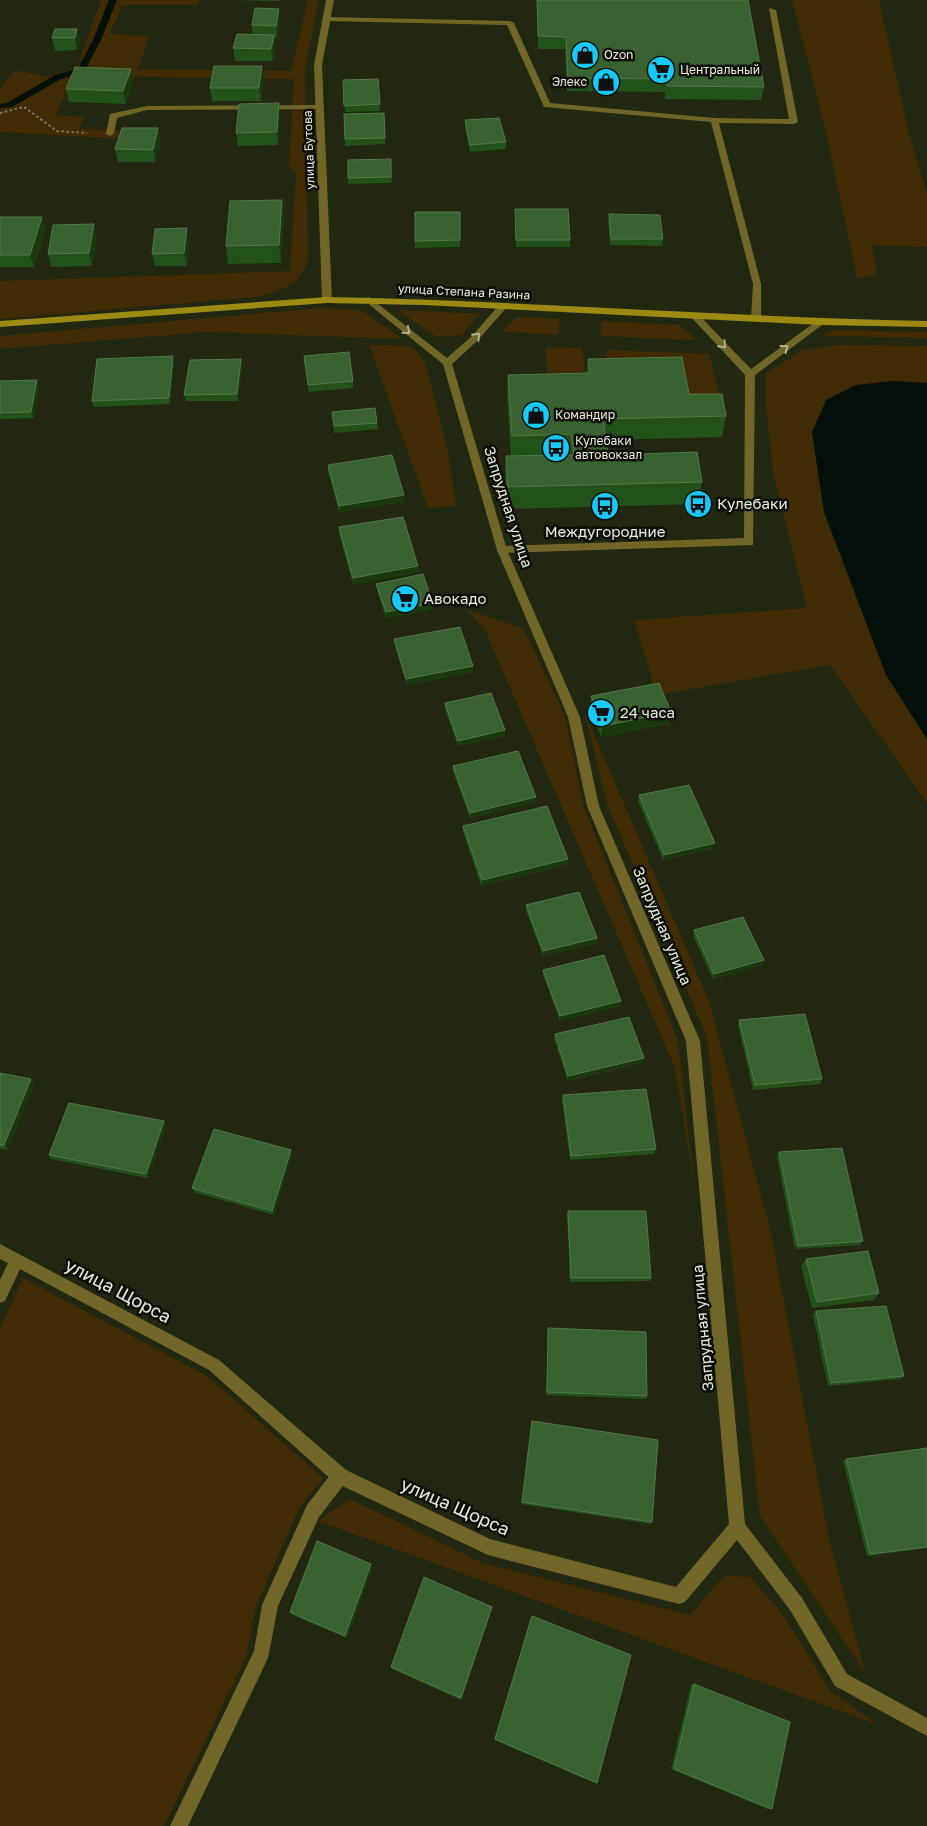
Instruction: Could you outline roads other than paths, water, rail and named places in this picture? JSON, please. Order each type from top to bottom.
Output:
[{"type":"main road","name":"улица Степана Разина","points":[[0,324],[328,300],[369,300],[821,322],[927,324]]},
{"type":"street","name":"улица Бутова","points":[[328,300],[318,65],[330,0]]},
{"type":"street","points":[[326,19],[510,23],[547,105],[714,120],[794,122],[772,10]]},
{"type":"street","points":[[110,134],[113,116],[147,108],[319,107]]},
{"type":"street","points":[[714,120],[757,284],[756,319]]},
{"type":"street","points":[[369,300],[447,363],[475,338],[503,306]]},
{"type":"street","points":[[502,550],[749,542],[750,374],[695,316]]},
{"type":"street","points":[[750,374],[821,322]]},
{"type":"street","name":"Запрудная улица","points":[[447,363],[502,550],[574,717],[593,806],[693,1041],[737,1527]]},
{"type":"street","name":"улица Щорса","points":[[0,1251],[17,1258],[214,1365],[340,1476],[488,1547],[679,1596],[737,1527]]},
{"type":"street","points":[[0,1296],[17,1258]]},
{"type":"street","points":[[179,1826],[262,1652],[270,1605],[274,1596],[314,1511],[340,1476]]},
{"type":"street","points":[[737,1527],[796,1604],[841,1680],[927,1727]]},
{"type":"waterway","points":[[0,106],[9,105],[58,77],[81,70],[97,40],[113,0]]},
{"type":"place","name":"Ozon","points":[[585,55]]},
{"type":"place","name":"Центральный","points":[[661,70]]},
{"type":"place","name":"Элекс","points":[[606,82]]},
{"type":"place","name":"Командир","points":[[536,415]]},
{"type":"place","name":"Кулебаки автовокзал","points":[[556,448]]},
{"type":"place","name":"Кулебаки","points":[[698,504]]},
{"type":"place","name":"Междугородние","points":[[605,506]]},
{"type":"place","name":"Авокадо","points":[[405,599]]},
{"type":"place","name":"24 часа","points":[[601,713]]}]
